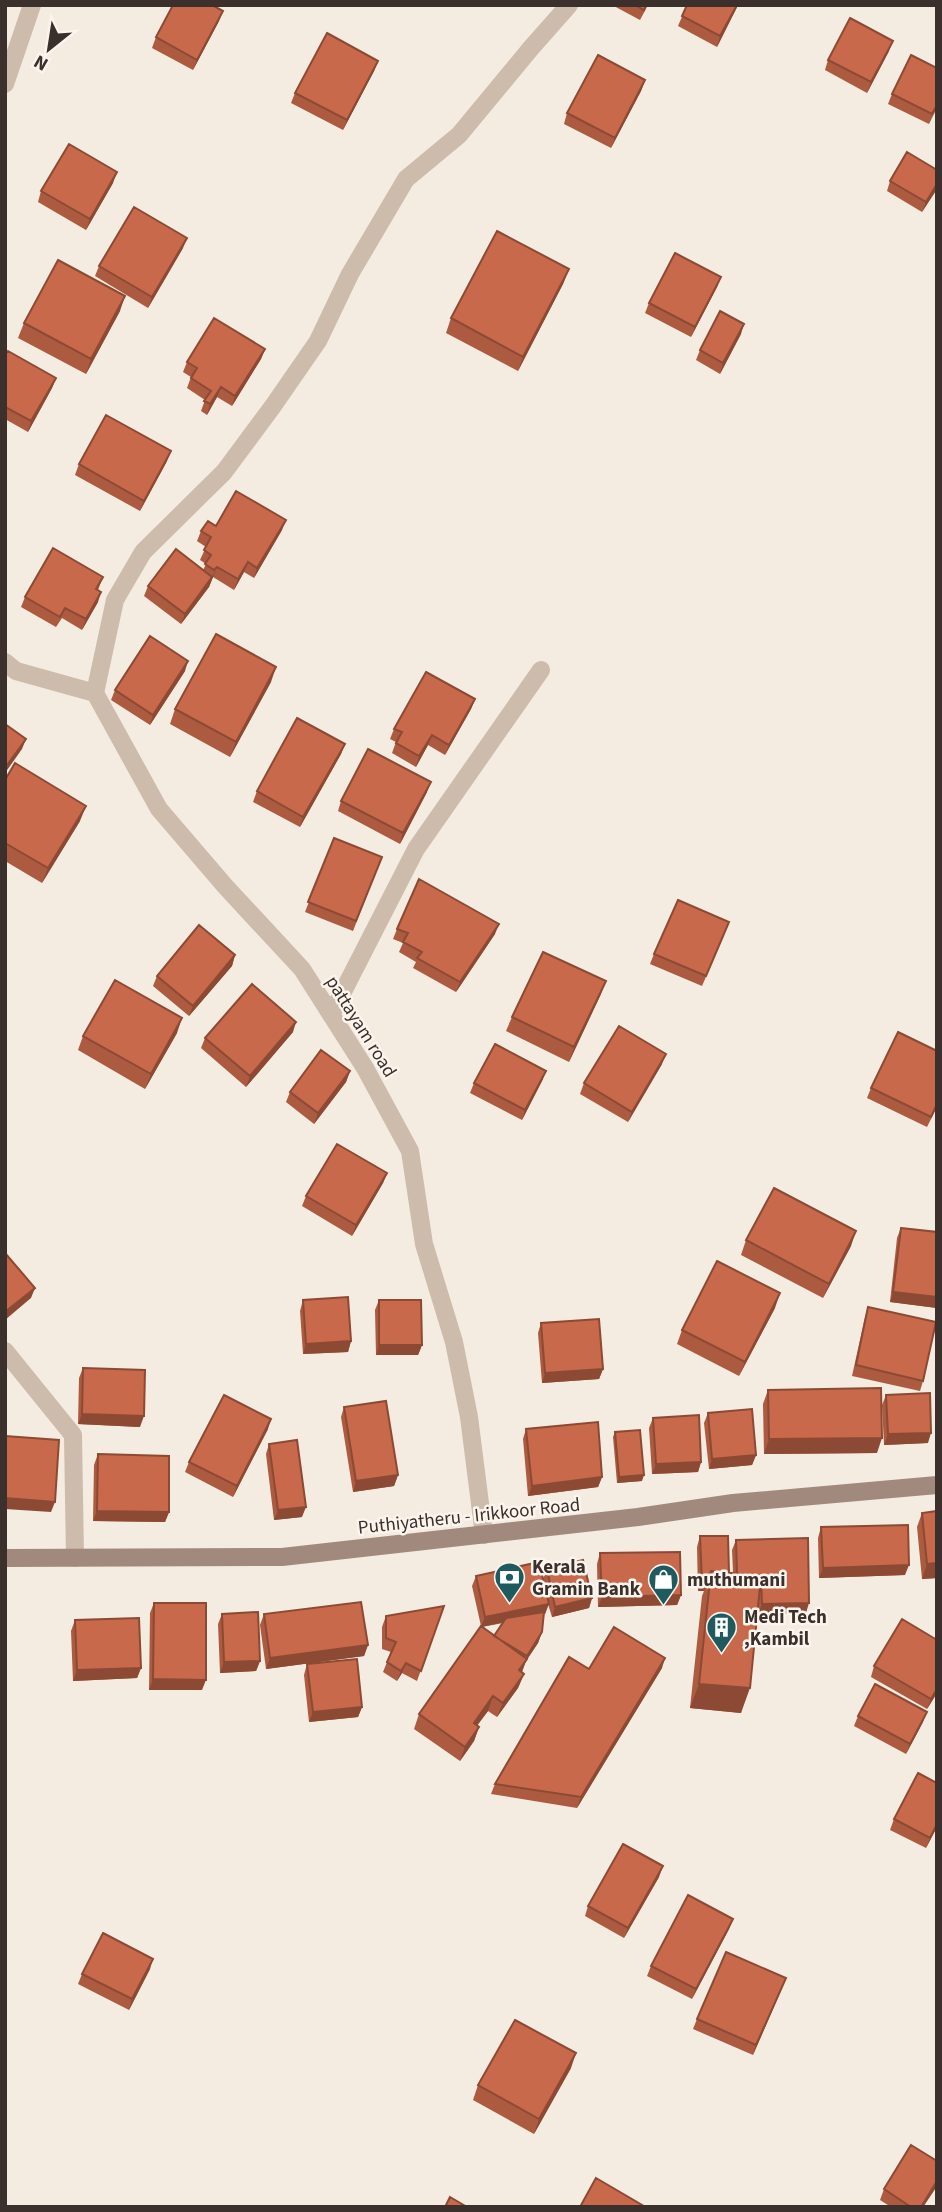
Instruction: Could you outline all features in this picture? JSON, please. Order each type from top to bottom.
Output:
[{"type":"main road","name":"Puthiyatheru - Irikkoor Road","points":[[5,1558],[282,1557],[638,1517],[733,1503],[937,1485]]},
{"type":"street","points":[[5,84],[32,5]]},
{"type":"street","points":[[5,662],[16,671],[95,693],[115,600],[143,552],[224,472],[273,406],[318,341],[350,274],[406,179],[459,135],[569,5]]},
{"type":"street","points":[[331,1015],[416,849],[541,670]]},
{"type":"street","name":"pattayam road","points":[[95,693],[159,808],[225,886],[302,969],[365,1068],[410,1151],[424,1244],[454,1342],[469,1417],[484,1535]]},
{"type":"street","points":[[5,1351],[73,1435],[75,1558]]},
{"type":"building","points":[[173,5],[212,5],[223,11],[197,60],[156,37]]},
{"type":"building","points":[[687,5],[737,5],[720,36],[682,16]]},
{"type":"building","points":[[850,18],[893,41],[871,82],[828,60]]},
{"type":"building","points":[[327,33],[378,61],[347,120],[295,93]]},
{"type":"building","points":[[598,55],[645,80],[615,138],[567,113]]},
{"type":"building","points":[[911,55],[937,68],[937,105],[932,114],[892,94]]},
{"type":"building","points":[[69,144],[117,172],[90,219],[41,191]]},
{"type":"building","points":[[907,152],[937,170],[937,184],[926,202],[890,181]]},
{"type":"building","points":[[134,207],[187,238],[152,297],[99,266]]},
{"type":"building","points":[[497,231],[569,269],[523,357],[451,318]]},
{"type":"building","points":[[675,253],[721,277],[695,327],[649,303]]},
{"type":"building","points":[[58,260],[125,296],[91,359],[24,323]]},
{"type":"building","points":[[720,311],[744,324],[723,363],[700,350]]},
{"type":"building","points":[[214,318],[265,349],[235,396],[221,387],[210,404],[204,401],[211,391],[191,378],[197,368],[187,362]]},
{"type":"building","points":[[8,351],[56,378],[31,421],[5,407],[5,355]]},
{"type":"building","points":[[106,415],[171,451],[144,501],[79,464]]},
{"type":"building","points":[[236,491],[286,520],[257,568],[248,562],[238,579],[217,567],[214,570],[205,564],[211,555],[204,550],[211,537],[201,531],[208,521],[216,526]]},
{"type":"building","points":[[53,548],[103,577],[96,589],[101,592],[86,619],[65,608],[60,617],[25,597]]},
{"type":"building","points":[[176,549],[212,577],[185,614],[148,586]]},
{"type":"building","points":[[216,634],[276,667],[236,742],[175,709]]},
{"type":"building","points":[[150,636],[188,661],[153,715],[115,690]]},
{"type":"building","points":[[426,672],[475,699],[449,745],[432,735],[419,756],[396,743],[402,732],[394,729]]},
{"type":"building","points":[[297,718],[345,744],[303,817],[257,791]]},
{"type":"building","points":[[5,724],[26,739],[5,768]]},
{"type":"building","points":[[368,749],[431,782],[403,833],[341,801]]},
{"type":"building","points":[[15,763],[86,806],[48,868],[5,843],[5,780]]},
{"type":"building","points":[[334,838],[382,857],[356,921],[308,902]]},
{"type":"building","points":[[419,879],[499,924],[460,982],[417,958],[422,952],[403,942],[408,933],[397,929]]},
{"type":"building","points":[[678,900],[729,922],[706,976],[654,954]]},
{"type":"building","points":[[199,925],[235,955],[193,1006],[157,976]]},
{"type":"building","points":[[543,952],[606,981],[574,1047],[512,1017]]},
{"type":"building","points":[[115,980],[182,1018],[151,1074],[83,1036]]},
{"type":"building","points":[[252,984],[296,1022],[250,1076],[205,1038]]},
{"type":"building","points":[[619,1026],[666,1054],[632,1112],[584,1083]]},
{"type":"building","points":[[898,1032],[937,1051],[937,1104],[931,1117],[871,1088]]},
{"type":"building","points":[[495,1044],[546,1071],[525,1110],[474,1083]]},
{"type":"building","points":[[321,1050],[350,1071],[318,1113],[290,1092]]},
{"type":"building","points":[[337,1144],[387,1173],[356,1225],[306,1196]]},
{"type":"building","points":[[774,1188],[856,1231],[829,1284],[746,1240]]},
{"type":"building","points":[[901,1228],[937,1232],[937,1297],[893,1292]]},
{"type":"building","points":[[5,1253],[35,1288],[5,1312]]},
{"type":"building","points":[[717,1261],[780,1293],[745,1362],[682,1330]]},
{"type":"building","points":[[348,1297],[351,1341],[306,1344],[303,1300]]},
{"type":"building","points":[[379,1300],[421,1300],[422,1345],[379,1345]]},
{"type":"building","points":[[868,1307],[936,1322],[923,1381],[856,1365]]},
{"type":"building","points":[[599,1319],[603,1369],[545,1373],[541,1323]]},
{"type":"building","points":[[83,1368],[145,1370],[144,1416],[82,1414]]},
{"type":"building","points":[[881,1388],[882,1438],[769,1439],[768,1390]]},
{"type":"building","points":[[930,1393],[931,1433],[888,1434],[886,1395]]},
{"type":"building","points":[[224,1395],[271,1419],[237,1486],[189,1462]]},
{"type":"building","points":[[386,1401],[398,1475],[356,1481],[344,1407]]},
{"type":"building","points":[[752,1409],[756,1455],[712,1459],[708,1413]]},
{"type":"building","points":[[699,1415],[701,1462],[656,1464],[653,1418]]},
{"type":"building","points":[[598,1422],[602,1477],[532,1486],[526,1429]]},
{"type":"building","points":[[640,1430],[644,1475],[619,1477],[615,1432]]},
{"type":"building","points":[[5,1436],[59,1440],[55,1502],[5,1498]]},
{"type":"building","points":[[297,1440],[306,1507],[278,1510],[269,1444]]},
{"type":"building","points":[[98,1454],[169,1456],[169,1512],[97,1511]]},
{"type":"building","points":[[937,1511],[937,1563],[927,1564],[922,1513]]},
{"type":"building","points":[[908,1525],[909,1565],[823,1568],[821,1527]]},
{"type":"building","points":[[700,1536],[728,1536],[729,1573],[711,1571],[708,1581],[702,1581]]},
{"type":"building","points":[[808,1538],[809,1603],[762,1604],[761,1576],[737,1574],[736,1540]]},
{"type":"building","points":[[680,1552],[681,1595],[602,1597],[600,1553]]},
{"type":"building","points":[[583,1560],[592,1598],[555,1607],[547,1569]]},
{"type":"building","name":"Kerala Gramin Bank","points":[[539,1562],[549,1604],[485,1617],[476,1576]]},
{"type":"building","name":"Medi Tech ,Kambil","points":[[711,1571],[761,1576],[750,1688],[699,1684]]},
{"type":"building","points":[[361,1602],[368,1645],[270,1658],[264,1614]]},
{"type":"building","points":[[154,1603],[206,1603],[206,1680],[153,1679]]},
{"type":"building","points":[[444,1606],[421,1671],[406,1663],[401,1671],[387,1662],[396,1642],[386,1638],[386,1616]]},
{"type":"building","points":[[258,1612],[260,1661],[224,1662],[222,1614]]},
{"type":"building","points":[[544,1612],[542,1632],[527,1656],[494,1636],[506,1618]]},
{"type":"building","points":[[139,1618],[141,1668],[77,1670],[75,1620]]},
{"type":"building","points":[[902,1619],[937,1640],[937,1689],[931,1699],[874,1666]]},
{"type":"building","points":[[481,1626],[527,1659],[519,1670],[524,1674],[503,1703],[493,1696],[474,1723],[479,1727],[465,1747],[419,1714]]},
{"type":"building","points":[[614,1627],[665,1658],[581,1797],[495,1784],[569,1657],[589,1669]]},
{"type":"building","points":[[357,1659],[362,1707],[313,1712],[307,1664]]},
{"type":"building","points":[[875,1684],[927,1712],[910,1744],[858,1716]]},
{"type":"building","points":[[918,1773],[937,1783],[937,1824],[930,1838],[894,1819]]},
{"type":"building","points":[[623,1844],[663,1866],[628,1928],[588,1906]]},
{"type":"building","points":[[688,1895],[733,1919],[696,1989],[651,1966]]},
{"type":"building","points":[[103,1933],[153,1959],[132,1999],[82,1974]]},
{"type":"building","points":[[726,1952],[786,1978],[756,2045],[697,2019]]},
{"type":"building","points":[[515,2020],[576,2053],[539,2119],[478,2085]]},
{"type":"building","points":[[911,2145],[937,2161],[937,2181],[921,2207],[911,2207],[884,2189]]},
{"type":"building","points":[[596,2178],[642,2205],[580,2207]]},
{"type":"building","points":[[450,2197],[467,2207],[445,2207]]},
{"type":"place","name":"Kerala Gramin Bank","points":[[509,1604]]},
{"type":"place","name":"muthumani","points":[[664,1606]]},
{"type":"place","name":"Medi Tech ,Kambil","points":[[721,1654]]}]
